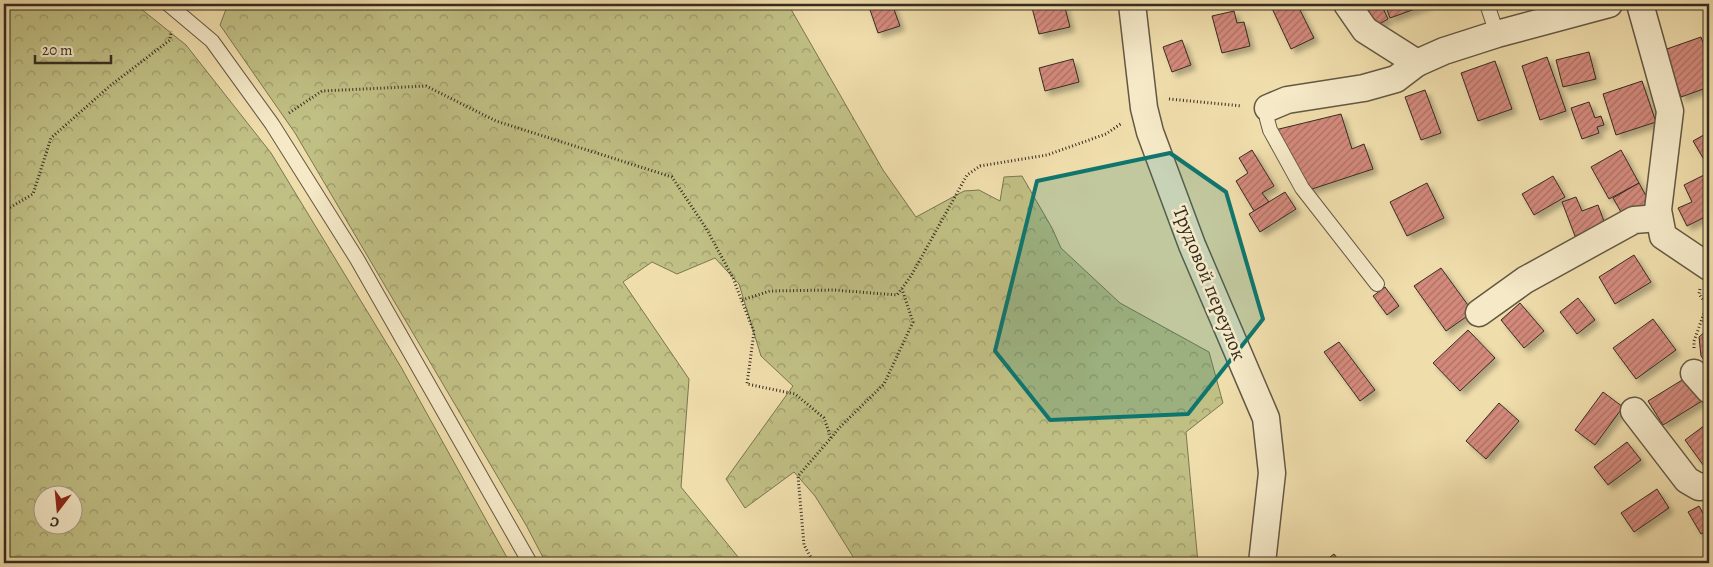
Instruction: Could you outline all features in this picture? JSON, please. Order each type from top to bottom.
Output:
[{"type":"street","name":"Трудовой переулок","points":[[1132,4],[1144,108],[1150,132],[1192,245],[1266,418],[1272,473],[1262,563]]},
{"type":"street","points":[[1347,4],[1365,30],[1417,63]]},
{"type":"street","points":[[1268,108],[1287,100],[1364,88],[1396,79],[1417,63],[1444,51],[1497,34],[1609,4]]},
{"type":"street","points":[[1640,4],[1670,111],[1658,218],[1663,236],[1708,266]]},
{"type":"street","points":[[1479,313],[1525,280],[1634,220],[1658,218]]},
{"type":"street","points":[[1634,411],[1687,480],[1699,488],[1709,486]]},
{"type":"lane","points":[[1487,4],[1497,34]]},
{"type":"lane","points":[[171,6],[212,41],[272,124],[357,259],[530,563]]},
{"type":"lane","points":[[1268,108],[1267,119],[1270,130],[1302,188],[1376,284]]},
{"type":"path","points":[[4,211],[33,194],[51,138],[111,85],[170,40],[171,6]]},
{"type":"path","points":[[272,124],[322,91],[426,86],[496,121],[672,177],[706,228],[733,278],[754,332],[747,384],[796,394],[824,418],[831,438]]},
{"type":"path","points":[[742,300],[770,291],[834,290],[897,295],[912,276],[967,175],[980,166],[1047,155],[1106,134],[1144,108],[1170,99],[1268,108]]},
{"type":"path","points":[[1702,382],[1694,341],[1707,305],[1699,294],[1708,266]]},
{"type":"path","points":[[814,563],[804,545],[798,476],[840,428],[884,384],[913,322],[902,288]]},
{"type":"highlighted area","points":[[1170,153],[1226,192],[1263,319],[1188,414],[1050,420],[995,351],[1037,181]]},
{"type":"green space","points":[[4,4],[135,4],[186,45],[271,153],[401,367],[510,563],[4,563]]},
{"type":"green space","points":[[228,4],[788,4],[883,170],[916,217],[964,191],[979,190],[1000,201],[1004,177],[1022,176],[1052,228],[1061,248],[1120,303],[1209,352],[1223,403],[1186,432],[1198,563],[857,563],[815,496],[794,472],[745,508],[726,479],[793,386],[761,356],[739,284],[715,258],[677,274],[652,262],[623,282],[689,379],[681,487],[743,563],[546,563],[526,525],[295,133],[220,25]]},
{"type":"building","points":[[868,4],[892,4],[900,26],[878,33]]},
{"type":"building","points":[[1031,4],[1064,4],[1070,27],[1039,34]]},
{"type":"building","points":[[1270,4],[1297,4],[1314,38],[1291,49]]},
{"type":"building","points":[[1381,4],[1388,19],[1376,26],[1365,5]]},
{"type":"building","points":[[1385,4],[1429,4],[1390,18]]},
{"type":"building","points":[[1234,11],[1237,23],[1244,22],[1250,46],[1222,53],[1212,16]]},
{"type":"building","points":[[1701,37],[1709,59],[1709,87],[1681,97],[1664,50]]},
{"type":"building","points":[[1182,40],[1191,65],[1172,72],[1163,47]]},
{"type":"building","points":[[1589,52],[1596,79],[1563,87],[1556,60]]},
{"type":"building","points":[[1547,57],[1566,111],[1540,120],[1522,66]]},
{"type":"building","points":[[1073,59],[1079,82],[1045,91],[1039,68]]},
{"type":"building","points":[[1495,61],[1512,109],[1478,121],[1461,73]]},
{"type":"building","points":[[1642,81],[1656,122],[1616,135],[1603,94]]},
{"type":"building","points":[[1425,90],[1441,133],[1421,140],[1405,97]]},
{"type":"building","points":[[1589,102],[1595,118],[1601,116],[1604,125],[1597,127],[1599,133],[1582,139],[1571,108]]},
{"type":"building","points":[[1341,114],[1352,149],[1364,144],[1373,169],[1309,190],[1275,130]]},
{"type":"building","points":[[1709,132],[1709,168],[1693,141]]},
{"type":"building","points":[[1252,150],[1274,186],[1262,193],[1269,202],[1254,211],[1236,181],[1248,173],[1239,158]]},
{"type":"building","points":[[1621,150],[1639,183],[1609,199],[1591,167]]},
{"type":"building","points":[[1704,175],[1709,185],[1709,215],[1687,226],[1678,208],[1692,202],[1684,185]]},
{"type":"building","points":[[1553,176],[1565,197],[1534,215],[1522,194]]},
{"type":"building","points":[[1427,183],[1444,218],[1407,236],[1390,202]]},
{"type":"building","points":[[1639,183],[1651,205],[1625,219],[1613,198]]},
{"type":"building","points":[[1285,192],[1296,209],[1260,232],[1249,214]]},
{"type":"building","points":[[1576,197],[1582,211],[1598,205],[1605,224],[1575,236],[1562,202]]},
{"type":"building","points":[[1634,255],[1651,282],[1615,304],[1599,277]]},
{"type":"building","points":[[1441,268],[1473,312],[1446,331],[1414,286]]},
{"type":"building","points":[[1385,287],[1399,306],[1387,315],[1373,296]]},
{"type":"building","points":[[1578,298],[1595,320],[1577,334],[1560,312]]},
{"type":"building","points":[[1520,303],[1544,331],[1524,348],[1501,320]]},
{"type":"building","points":[[1653,319],[1676,350],[1636,379],[1613,348]]},
{"type":"building","points":[[1709,328],[1709,358],[1705,361],[1701,356],[1699,337]]},
{"type":"building","points":[[1468,330],[1495,358],[1460,391],[1433,363]]},
{"type":"building","points":[[1339,342],[1375,390],[1360,401],[1324,352]]},
{"type":"building","points":[[1687,377],[1702,401],[1663,425],[1648,401]]},
{"type":"building","points":[[1603,392],[1623,407],[1595,445],[1575,430]]},
{"type":"building","points":[[1499,403],[1519,421],[1486,459],[1466,441]]},
{"type":"building","points":[[1709,422],[1709,473],[1685,440]]},
{"type":"building","points":[[1627,442],[1641,460],[1608,485],[1594,467]]},
{"type":"building","points":[[1657,489],[1669,508],[1634,532],[1621,513]]},
{"type":"building","points":[[1699,506],[1709,524],[1709,530],[1701,534],[1688,512]]},
{"type":"building","points":[[1334,554],[1341,563],[1322,563]]}]
